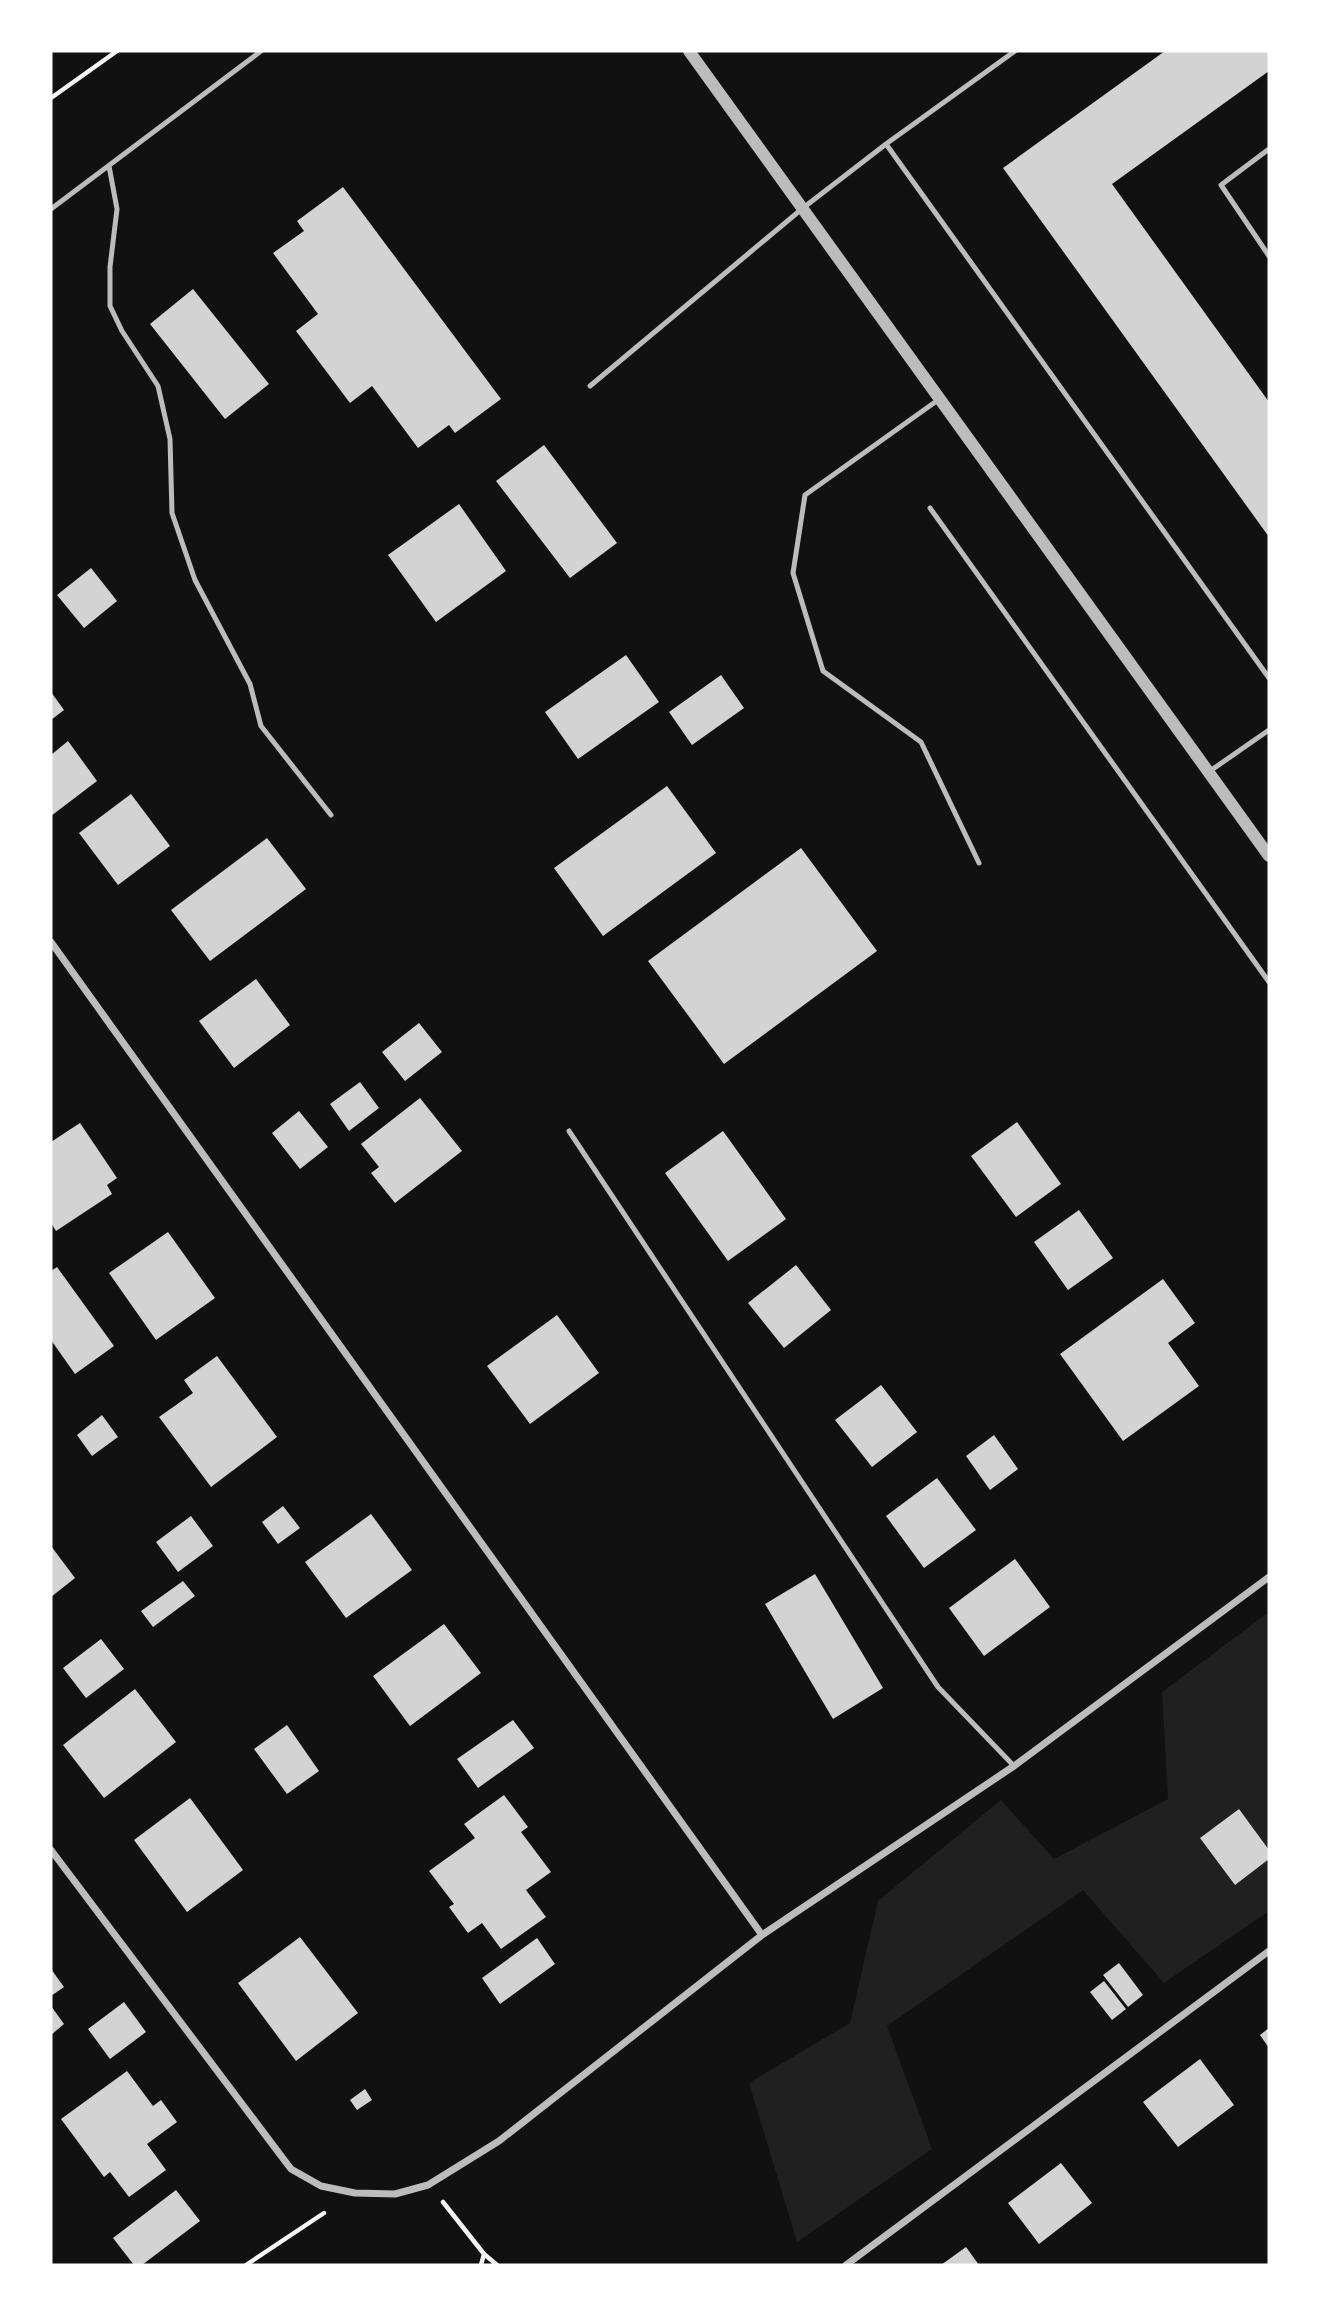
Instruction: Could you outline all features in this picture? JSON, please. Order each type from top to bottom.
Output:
[{"type":"street","points":[[689,51],[1269,856]]},
{"type":"street","points":[[51,942],[762,1935]]},
{"type":"street","points":[[51,1850],[291,2169],[321,2186],[355,2193],[396,2194],[428,2185],[499,2141],[762,1935],[1014,1766],[1269,1577]]},
{"type":"street","points":[[846,2265],[1269,1951]]},
{"type":"lane","points":[[51,209],[261,51]]},
{"type":"lane","points":[[590,386],[803,208],[1015,51]]},
{"type":"lane","points":[[886,144],[1267,671],[1269,678]]},
{"type":"lane","points":[[1269,149],[1221,185],[1269,256]]},
{"type":"lane","points":[[109,166],[117,209],[110,267],[110,306],[122,331],[158,386],[170,439],[172,513],[195,580],[250,684],[261,726],[331,815]]},
{"type":"lane","points":[[940,398],[804,495],[793,573],[823,670],[921,742],[979,863]]},
{"type":"lane","points":[[930,508],[1269,982]]},
{"type":"lane","points":[[1210,771],[1269,730]]},
{"type":"lane","points":[[569,1131],[938,1687],[1014,1766]]},
{"type":"path","points":[[51,98],[117,51]]},
{"type":"path","points":[[246,2265],[355,2193]]},
{"type":"path","points":[[453,2213],[484,2254],[497,2265]]},
{"type":"path","points":[[481,2265],[484,2254]]},
{"type":"shaded area","points":[[1269,1612],[1269,1911],[1164,1983],[1083,1890],[887,2026],[932,2149],[797,2242],[749,2083],[850,2023],[878,1901],[1001,1800],[1054,1859],[1168,1799],[1162,1692]]},
{"type":"building","points":[[1165,51],[1269,51],[1269,71],[1112,184],[1269,402],[1269,537],[1003,168]]},
{"type":"building","points":[[343,187],[501,399],[455,433],[449,425],[418,448],[372,386],[350,403],[296,331],[318,314],[273,253],[304,231],[297,221]]},
{"type":"building","points":[[193,289],[269,384],[225,419],[150,324]]},
{"type":"building","points":[[544,445],[617,543],[570,578],[496,481]]},
{"type":"building","points":[[459,504],[506,571],[436,622],[388,555]]},
{"type":"building","points":[[91,568],[117,601],[84,628],[57,595]]},
{"type":"building","points":[[626,655],[659,702],[578,759],[545,712]]},
{"type":"building","points":[[721,675],[744,708],[692,745],[669,712]]},
{"type":"building","points":[[51,692],[64,710],[51,720]]},
{"type":"building","points":[[68,741],[97,781],[51,816],[51,755]]},
{"type":"building","points":[[667,786],[716,853],[603,936],[554,868]]},
{"type":"building","points":[[131,794],[170,846],[118,885],[79,833]]},
{"type":"building","points":[[267,838],[306,889],[210,961],[171,910]]},
{"type":"building","points":[[801,848],[877,951],[724,1064],[648,961]]},
{"type":"building","points":[[256,979],[290,1025],[234,1068],[199,1021]]},
{"type":"building","points":[[419,1023],[442,1052],[405,1081],[382,1052]]},
{"type":"building","points":[[360,1082],[379,1108],[349,1131],[330,1104]]},
{"type":"building","points":[[420,1098],[462,1151],[395,1203],[371,1173],[379,1167],[361,1144]]},
{"type":"building","points":[[299,1111],[328,1147],[300,1169],[272,1133]]},
{"type":"building","points":[[1017,1122],[1061,1184],[1016,1217],[971,1156]]},
{"type":"building","points":[[80,1123],[117,1178],[107,1185],[112,1194],[56,1231],[51,1223],[51,1142]]},
{"type":"building","points":[[723,1131],[786,1219],[728,1261],[665,1173]]},
{"type":"building","points":[[1079,1210],[1113,1258],[1068,1290],[1034,1242]]},
{"type":"building","points":[[168,1232],[215,1298],[156,1340],[109,1273]]},
{"type":"building","points":[[796,1265],[831,1310],[784,1348],[748,1303]]},
{"type":"building","points":[[57,1267],[114,1346],[75,1374],[51,1340],[51,1271]]},
{"type":"building","points":[[1163,1279],[1195,1323],[1168,1343],[1199,1386],[1123,1441],[1060,1354]]},
{"type":"building","points":[[557,1315],[599,1373],[530,1424],[487,1366]]},
{"type":"building","points":[[217,1356],[277,1437],[211,1487],[159,1417],[193,1393],[184,1380]]},
{"type":"building","points":[[881,1385],[917,1432],[872,1467],[835,1420]]},
{"type":"building","points":[[102,1415],[118,1437],[92,1456],[77,1435]]},
{"type":"building","points":[[994,1435],[1018,1469],[990,1490],[966,1456]]},
{"type":"building","points":[[937,1478],[976,1530],[924,1568],[886,1516]]},
{"type":"building","points":[[283,1506],[300,1528],[278,1544],[262,1522]]},
{"type":"building","points":[[371,1514],[412,1570],[346,1618],[305,1562]]},
{"type":"building","points":[[191,1516],[213,1546],[178,1572],[156,1542]]},
{"type":"building","points":[[51,1546],[75,1578],[51,1597]]},
{"type":"building","points":[[1015,1559],[1050,1607],[984,1656],[949,1608]]},
{"type":"building","points":[[815,1574],[883,1688],[833,1719],[765,1604]]},
{"type":"building","points":[[183,1581],[195,1596],[153,1627],[141,1611]]},
{"type":"building","points":[[444,1624],[481,1673],[410,1726],[373,1676]]},
{"type":"building","points":[[101,1639],[124,1669],[86,1698],[63,1668]]},
{"type":"building","points":[[135,1689],[176,1742],[104,1798],[63,1745]]},
{"type":"building","points":[[513,1720],[534,1748],[478,1788],[457,1759]]},
{"type":"building","points":[[287,1725],[319,1771],[287,1794],[254,1749]]},
{"type":"building","points":[[504,1795],[528,1827],[521,1832],[551,1872],[526,1890],[546,1917],[501,1949],[482,1923],[468,1933],[449,1907],[454,1904],[429,1871],[475,1838],[464,1824]]},
{"type":"building","points":[[190,1798],[243,1870],[187,1912],[134,1840]]},
{"type":"building","points":[[1239,1809],[1269,1850],[1269,1859],[1235,1885],[1200,1838]]},
{"type":"building","points":[[300,1937],[358,2013],[296,2061],[238,1983]]},
{"type":"building","points":[[537,1938],[555,1964],[500,2004],[482,1978]]},
{"type":"building","points":[[1119,1963],[1143,1995],[1128,2007],[1103,1975]]},
{"type":"building","points":[[51,1969],[64,1987],[51,1996]]},
{"type":"building","points":[[1104,1981],[1126,2009],[1112,2020],[1090,1992]]},
{"type":"building","points":[[124,2002],[146,2032],[110,2059],[88,2029]]},
{"type":"building","points":[[51,2006],[64,2024],[51,2035]]},
{"type":"building","points":[[1269,2028],[1269,2048],[1260,2035]]},
{"type":"building","points":[[1200,2059],[1234,2105],[1178,2147],[1143,2102]]},
{"type":"building","points":[[127,2071],[153,2106],[161,2100],[177,2122],[147,2144],[166,2170],[129,2197],[110,2172],[104,2177],[61,2119]]},
{"type":"building","points":[[365,2089],[372,2100],[357,2110],[350,2100]]},
{"type":"building","points":[[1061,2163],[1092,2203],[1039,2244],[1008,2203]]},
{"type":"building","points":[[176,2190],[200,2221],[142,2265],[134,2265],[113,2238]]},
{"type":"building","points":[[966,2247],[979,2265],[941,2265]]}]
